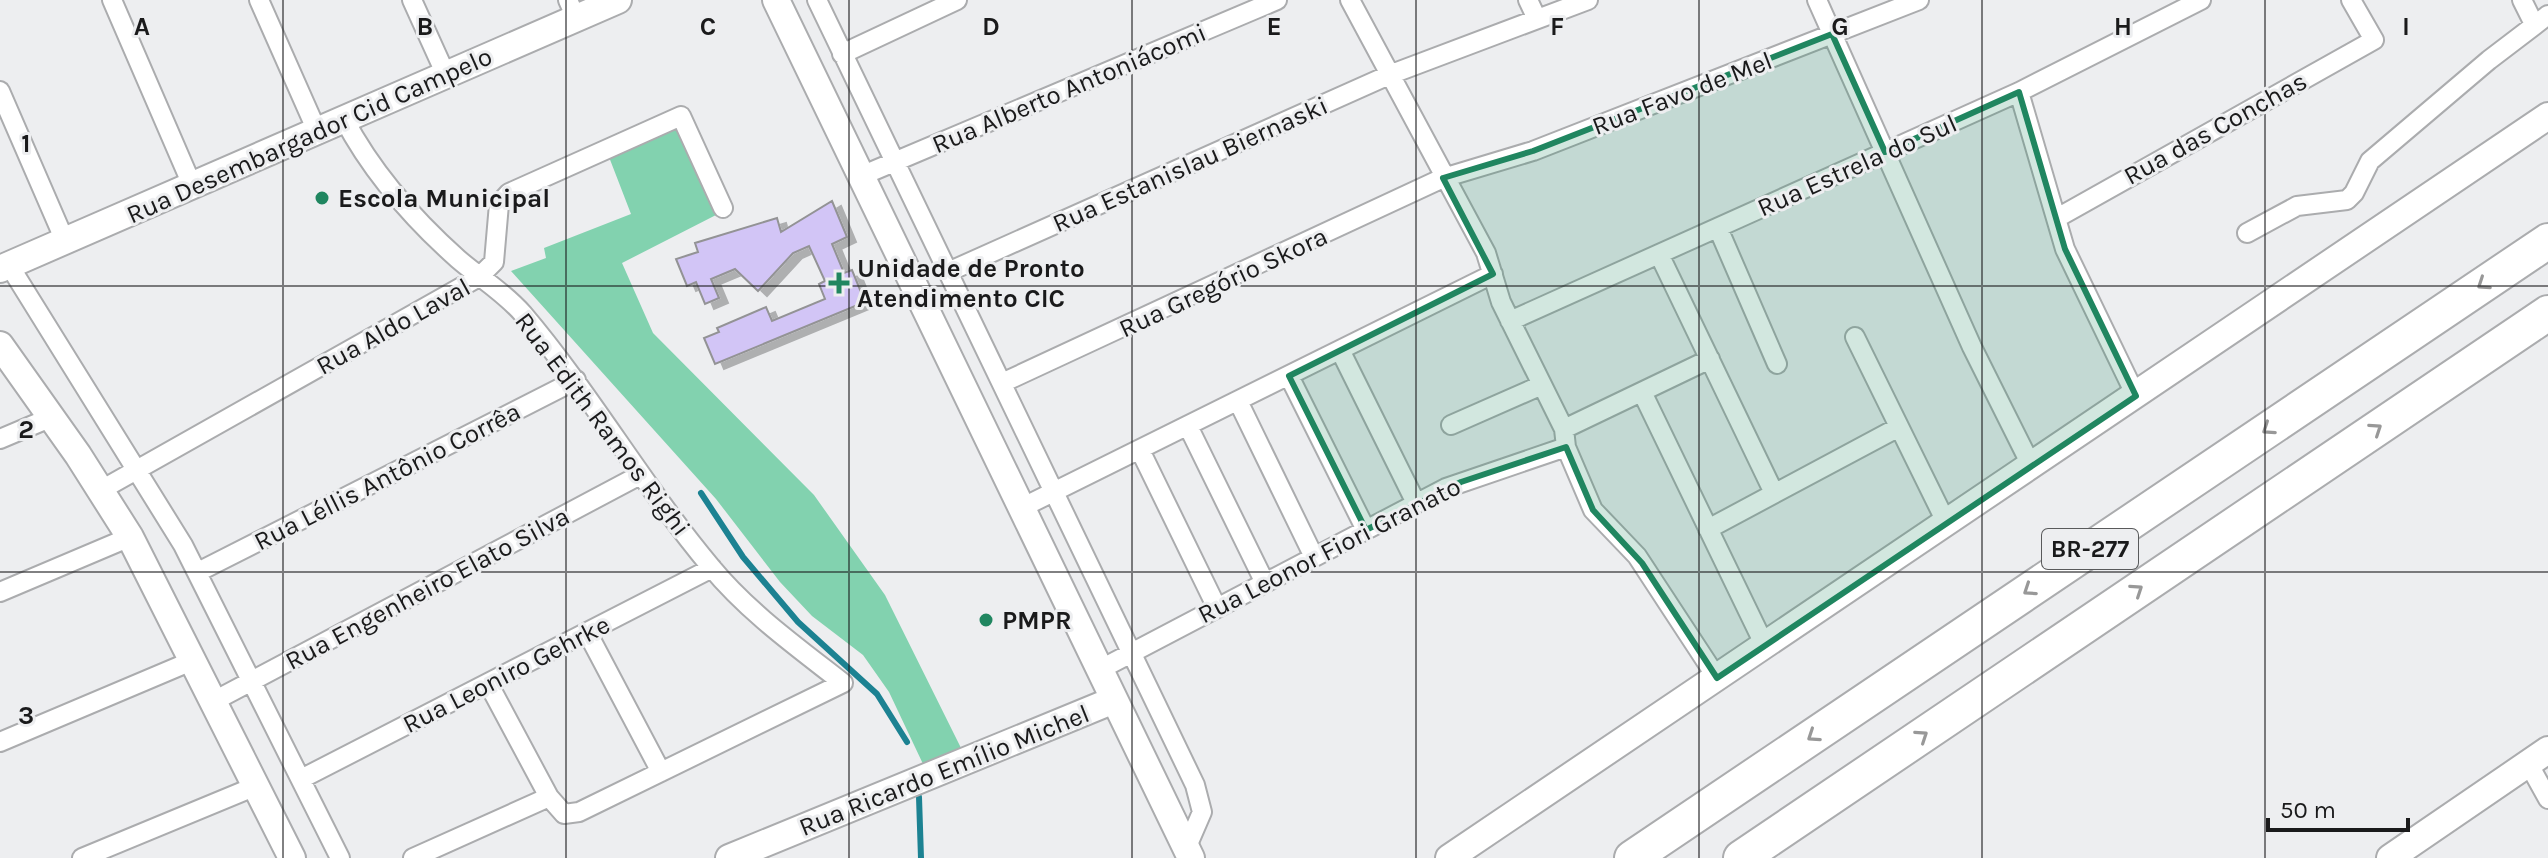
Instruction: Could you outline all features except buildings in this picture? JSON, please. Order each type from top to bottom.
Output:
[{"type":"highway","name":"BR-277","points":[[1632,858],[2548,241]]},
{"type":"highway","name":"BR-277","points":[[1741,858],[2548,313]]},
{"type":"street","points":[[112,0],[192,185]]},
{"type":"street","points":[[259,0],[317,131]]},
{"type":"street","points":[[412,0],[446,75]]},
{"type":"street","name":"Rua Desembargador Cid Campelo","points":[[4,267],[446,75],[572,9],[618,0]]},
{"type":"street","points":[[776,0],[1188,853]]},
{"type":"street","points":[[817,0],[1200,800],[1198,826],[1188,853]]},
{"type":"street","points":[[842,54],[957,0]]},
{"type":"street","name":"Rua Alberto Antoniácomi","points":[[861,176],[1277,0]]},
{"type":"street","points":[[1350,0],[1486,253],[1510,321],[1542,385],[1593,510],[1642,563],[1717,678]]},
{"type":"street","points":[[1528,0],[1537,19]]},
{"type":"street","name":"Rua Estanislau Biernaski","points":[[948,272],[1389,75],[1588,0]]},
{"type":"street","points":[[1817,0],[1972,347],[2032,467]]},
{"type":"street","name":"Rua Favo de Mel","points":[[1443,178],[1533,151],[1919,0]]},
{"type":"street","name":"Rua Estrela do Sul","points":[[1510,321],[2019,92],[2201,0]]},
{"type":"street","name":"Rua das Conchas","points":[[2057,218],[2374,40],[2351,0]]},
{"type":"street","points":[[2247,233],[2297,206],[2347,200],[2370,161],[2541,20],[2522,0]]},
{"type":"street","points":[[0,91],[65,241]]},
{"type":"street","points":[[2019,92],[2077,278],[2136,396]]},
{"type":"street","name":"Rua Aldo Laval","points":[[101,490],[479,277],[494,262],[498,251],[498,212],[503,197],[681,116],[723,208]]},
{"type":"street","points":[[1449,858],[2548,116]]},
{"type":"street","name":"Rua Edith Ramos Righi","points":[[344,119],[361,152],[393,194],[479,277],[522,312],[576,380],[640,475],[712,568],[754,611],[843,683],[661,772]]},
{"type":"street","name":"Rua Gregório Skora","points":[[1002,383],[1443,178]]},
{"type":"street","points":[[1718,228],[1777,364]]},
{"type":"street","points":[[1659,254],[1774,493]]},
{"type":"street","points":[[4,267],[138,469],[198,572],[340,858]]},
{"type":"street","points":[[1021,508],[1493,274]]},
{"type":"street","points":[[1855,337],[1947,524]]},
{"type":"street","points":[[0,345],[52,417],[130,537],[292,858]]},
{"type":"street","points":[[1340,350],[1416,503]]},
{"type":"street","name":"Rua Leonor Fiori Granato","points":[[1099,670],[1416,503],[1565,438],[1642,392],[1710,359]]},
{"type":"street","points":[[1289,376],[1366,530]]},
{"type":"street","name":"Rua Léllis Antônio Corrêa","points":[[198,572],[576,380]]},
{"type":"street","points":[[1451,425],[1542,385]]},
{"type":"street","points":[[1642,392],[1765,646]]},
{"type":"street","points":[[1238,401],[1314,557]]},
{"type":"street","points":[[0,439],[52,417]]},
{"type":"street","points":[[1188,426],[1265,583]]},
{"type":"street","points":[[1708,529],[1899,427]]},
{"type":"street","points":[[1140,450],[1217,608]]},
{"type":"street","name":"Rua Engenheiro Elato Silva","points":[[214,701],[640,475]]},
{"type":"street","points":[[0,592],[130,537]]},
{"type":"street","name":"Rua Leoniro Gehrke","points":[[301,779],[712,568]]},
{"type":"street","points":[[488,683],[549,797],[564,814],[572,814],[661,772],[587,632]]},
{"type":"street","points":[[0,742],[194,660]]},
{"type":"street","name":"Rua Ricardo Emílio Michel","points":[[729,858],[1114,700]]},
{"type":"street","points":[[2390,858],[2419,850],[2538,757],[2548,799]]},
{"type":"street","points":[[82,858],[256,786]]},
{"type":"street","points":[[413,858],[549,797]]},
{"type":"highlighted area","points":[[1832,34],[1885,152],[2019,92],[2065,249],[2136,396],[1717,678],[1642,563],[1593,510],[1566,447],[1461,482],[1366,530],[1289,376],[1493,274],[1443,178],[1533,151]]},
{"type":"green space","points":[[676,128],[716,215],[622,263],[653,333],[814,495],[885,595],[961,748],[923,764],[889,692],[863,655],[812,616],[780,582],[716,499],[511,271],[546,258],[544,248],[631,214],[609,157]]},
{"type":"waterway","points":[[701,493],[743,557],[798,622],[877,694],[907,742]]},
{"type":"waterway","points":[[919,797],[921,858]]},
{"type":"place","name":"Escola Municipal","points":[[322,198]]},
{"type":"place","name":"Unidade de Pronto Atendimento CIC","points":[[839,283]]},
{"type":"place","name":"PMPR","points":[[986,620]]}]
